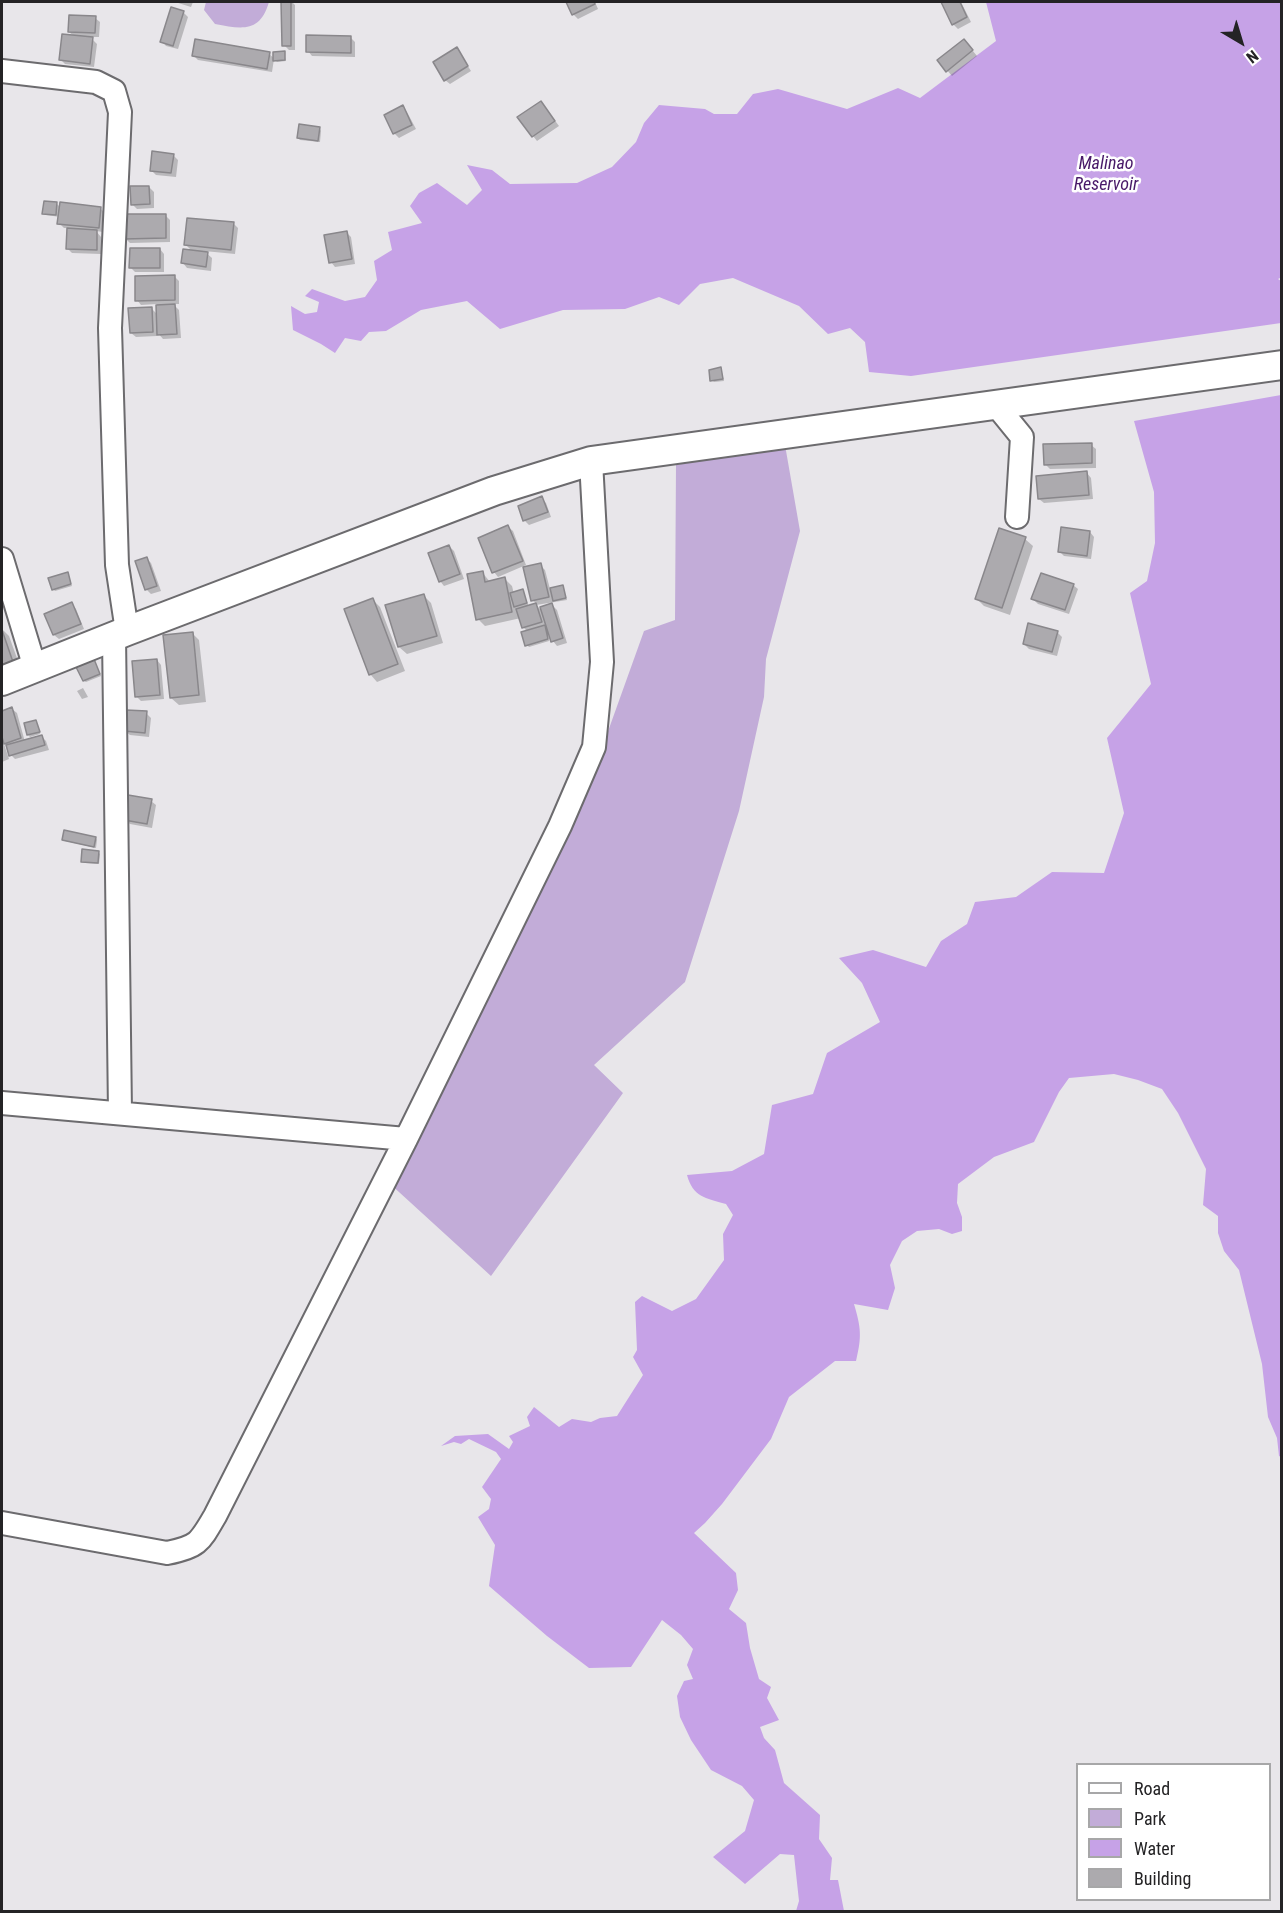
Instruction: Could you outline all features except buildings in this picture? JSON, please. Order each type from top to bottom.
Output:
[{"type":"main road","points":[[2,681],[494,492],[591,462],[1281,365]]},
{"type":"street","points":[[2,71],[96,82],[114,91],[120,112],[110,328],[121,634],[120,1113]]},
{"type":"street","points":[[996,405],[1022,437],[1017,517]]},
{"type":"street","points":[[2,1523],[167,1553],[186,1550],[201,1540],[220,1506],[406,1139],[560,826],[594,747],[602,662],[591,462]]},
{"type":"street","points":[[2,559],[35,668]]},
{"type":"street","points":[[2,1103],[406,1139]]},
{"type":"green space","points":[[206,2],[269,2],[261,19],[255,24],[234,27],[215,24],[204,10]]},
{"type":"green space","points":[[785,445],[800,531],[766,659],[764,697],[739,811],[685,982],[594,1065],[623,1093],[491,1276],[388,1182],[597,762],[644,631],[675,620],[676,465]]},
{"type":"water","name":"Malinao Reservoir","points":[[986,2],[1281,2],[1282,277],[1278,279],[1281,281],[1281,323],[911,376],[869,372],[865,342],[850,328],[828,334],[799,306],[733,278],[700,284],[679,305],[659,297],[625,309],[563,310],[500,329],[467,301],[421,310],[386,331],[369,332],[361,341],[345,338],[335,353],[293,330],[291,306],[305,314],[317,312],[319,302],[305,296],[312,289],[345,301],[365,297],[377,280],[374,261],[392,250],[388,232],[422,223],[410,206],[419,193],[437,183],[467,205],[482,190],[467,165],[492,170],[510,184],[577,183],[612,167],[636,142],[644,123],[659,105],[705,109],[714,114],[737,114],[753,94],[778,89],[847,109],[898,88],[920,98],[996,41]]},
{"type":"water","points":[[1281,395],[1281,1457],[1277,1438],[1268,1417],[1262,1364],[1239,1270],[1224,1251],[1218,1233],[1218,1216],[1203,1205],[1206,1169],[1178,1113],[1162,1089],[1138,1080],[1114,1074],[1069,1078],[1059,1092],[1034,1142],[994,1157],[958,1184],[957,1203],[962,1217],[962,1231],[952,1234],[939,1229],[917,1231],[902,1241],[890,1265],[895,1288],[888,1310],[854,1304],[860,1332],[856,1361],[835,1361],[789,1397],[771,1439],[722,1504],[694,1533],[736,1573],[738,1590],[729,1609],[746,1623],[759,1679],[771,1687],[767,1698],[779,1720],[760,1727],[764,1738],[775,1750],[784,1783],[820,1815],[819,1839],[832,1858],[830,1880],[838,1880],[844,1911],[796,1911],[799,1901],[794,1855],[780,1854],[745,1884],[713,1857],[745,1831],[754,1800],[742,1786],[711,1770],[691,1740],[680,1717],[677,1696],[684,1681],[693,1679],[687,1665],[693,1649],[681,1635],[662,1620],[631,1667],[589,1668],[547,1636],[489,1586],[495,1545],[478,1517],[489,1509],[491,1499],[482,1487],[501,1459],[496,1452],[469,1439],[461,1444],[454,1442],[441,1446],[455,1436],[488,1434],[509,1449],[513,1442],[509,1436],[530,1426],[527,1417],[534,1407],[559,1427],[572,1419],[591,1422],[600,1418],[617,1416],[643,1375],[633,1357],[637,1350],[635,1302],[642,1296],[672,1311],[696,1299],[724,1260],[723,1234],[733,1215],[726,1204],[706,1198],[696,1192],[687,1175],[732,1171],[764,1154],[772,1105],[813,1094],[827,1053],[880,1022],[862,983],[839,958],[873,950],[926,967],[941,941],[967,924],[975,902],[1016,897],[1052,872],[1104,873],[1124,813],[1107,738],[1151,684],[1130,593],[1147,581],[1155,543],[1154,492],[1134,421]]}]
